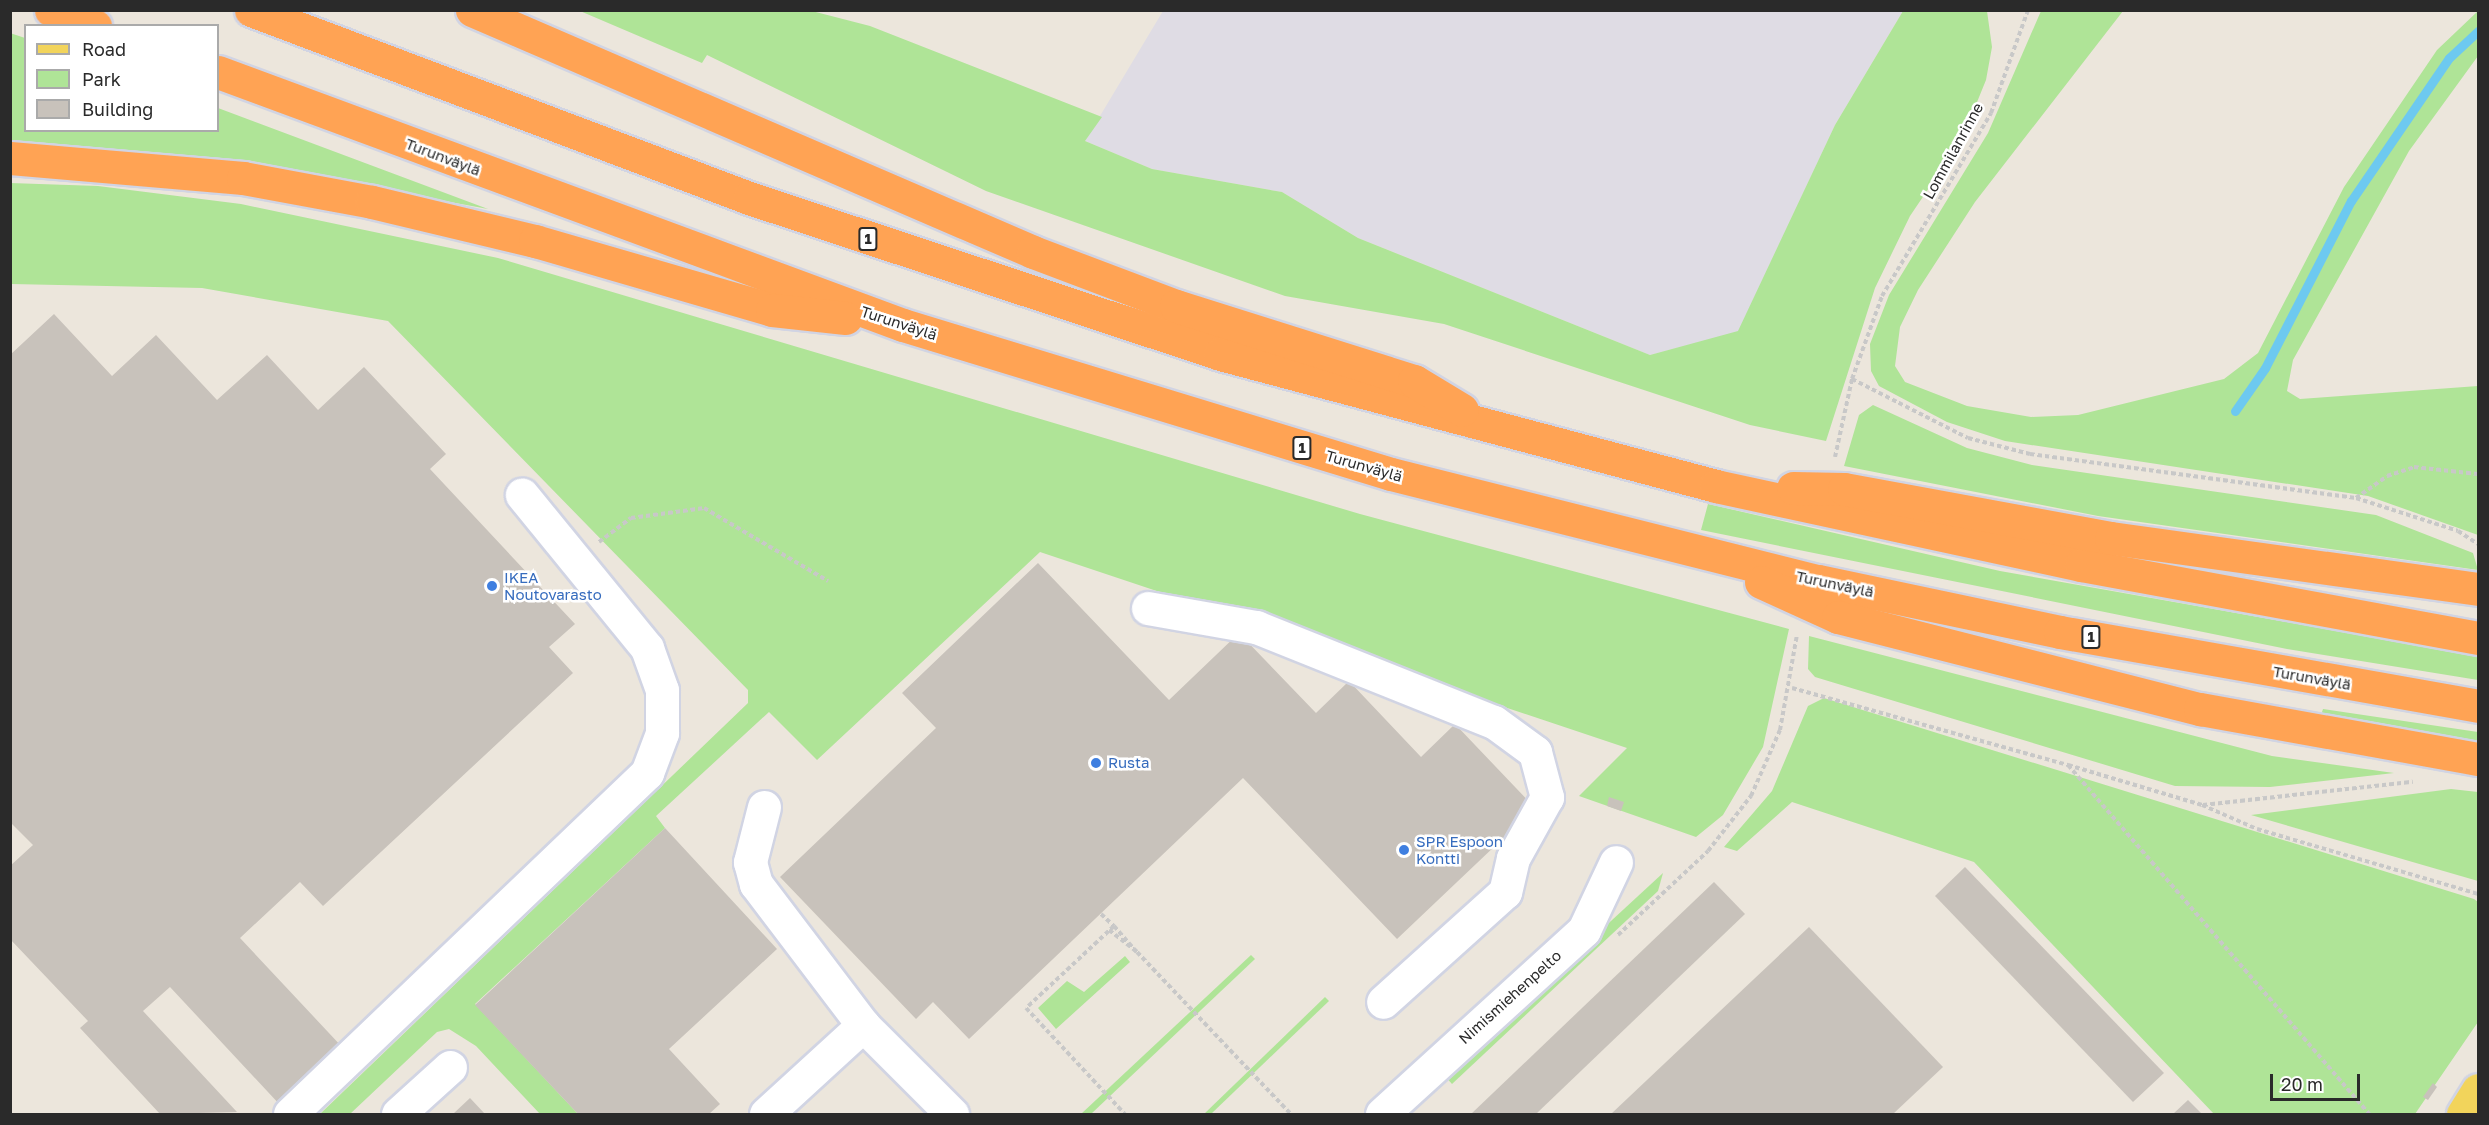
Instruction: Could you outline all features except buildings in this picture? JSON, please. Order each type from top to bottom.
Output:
[{"type":"highway","points":[[51,10],[90,24]]},
{"type":"highway","name":"1","points":[[251,10],[652,163],[1024,293],[1497,431],[1716,486],[2081,565],[2478,638]]},
{"type":"highway","points":[[472,10],[1033,252],[1176,306],[1414,381],[1497,431]]},
{"type":"highway","name":"Turunväylä","points":[[219,72],[903,325],[1391,474],[1706,556],[2060,632],[2478,706]]},
{"type":"highway","points":[[10,158],[243,178],[360,200],[536,241],[772,310],[903,325]]},
{"type":"highway","points":[[1716,486],[1844,489],[2111,538],[2478,589]]},
{"type":"highway","points":[[1706,556],[1838,618],[2200,709],[2478,759]]},
{"type":"main road","points":[[2463,1114],[2478,1090]]},
{"type":"street","points":[[290,1114],[647,773],[662,733],[662,690],[647,648],[579,561],[522,495]]},
{"type":"street","points":[[1148,608],[1256,627],[1494,722],[1535,752],[1547,797],[1513,858],[1506,892],[1383,1002]]},
{"type":"street","points":[[764,807],[750,862],[756,884],[863,1025],[952,1114]]},
{"type":"street","name":"Nimismiehenpelto","points":[[1382,1114],[1430,1053],[1584,930],[1616,862]]},
{"type":"street","points":[[766,1114],[863,1025]]},
{"type":"street","points":[[398,1114],[450,1067]]},
{"type":"path","name":"Lommilanrinne","points":[[1835,457],[1852,379],[1882,296],[1991,113],[2028,10]]},
{"type":"path","points":[[1852,379],[1968,438],[2030,453],[2356,498],[2458,531],[2478,544]]},
{"type":"path","points":[[2356,498],[2387,476],[2414,467],[2478,474]]},
{"type":"path","points":[[579,561],[631,518],[704,508],[828,580]]},
{"type":"path","points":[[1708,851],[1751,796],[1768,764],[1792,688],[1797,635]]},
{"type":"path","points":[[1792,688],[2202,805],[2257,829],[2478,894]]},
{"type":"path","points":[[2068,765],[2369,1114]]},
{"type":"path","points":[[2202,805],[2418,781]]},
{"type":"path","points":[[1101,914],[1291,1114]]},
{"type":"path","points":[[1114,926],[1026,1008],[1125,1114]]},
{"type":"path","points":[[1109,930],[1137,952]]},
{"type":"shaded area","points":[[1163,11],[1903,11],[1835,125],[1738,332],[1650,355],[1358,238],[1282,192],[1152,169],[1085,141]]},
{"type":"green space","points":[[808,10],[870,26],[1102,117],[1085,141],[1152,169],[1282,192],[1358,238],[1650,355],[1738,331],[1835,125],[1903,11],[1987,11],[1992,47],[1986,80],[1962,139],[1910,216],[1875,288],[1826,441],[1750,425],[1444,324],[1285,296],[986,191],[707,55],[702,63],[580,11]]},
{"type":"green space","points":[[2041,11],[2123,11],[1975,202],[1918,290],[1900,327],[1895,366],[1905,382],[1967,406],[2031,417],[2078,415],[2224,379],[2258,353],[2344,187],[2437,50],[2478,11],[2478,56],[2409,151],[2293,360],[2287,391],[2300,399],[2478,386],[2478,535],[2368,496],[2005,441],[1947,422],[1879,386],[1871,371],[1870,344],[1889,295],[1988,133]]},
{"type":"green space","points":[[10,33],[24,38],[24,132],[219,132],[219,108],[488,209],[212,158],[11,142]]},
{"type":"green space","points":[[10,183],[98,186],[241,204],[498,258],[1360,514],[1789,629],[1763,747],[1723,815],[1696,837],[1579,796],[1627,748],[1040,552],[817,760],[769,712],[656,816],[665,828],[475,1004],[578,1114],[540,1114],[476,1046],[449,1029],[437,1032],[350,1114],[320,1114],[748,703],[748,690],[388,321],[202,288],[11,284]]},
{"type":"green space","points":[[1873,405],[1967,448],[2032,465],[2376,515],[2473,553],[2478,570],[2098,516],[1844,466],[1859,415]]},
{"type":"green space","points":[[1708,504],[2000,571],[2478,656],[2478,680],[2287,649],[1701,530]]},
{"type":"green space","points":[[1809,636],[2272,756],[2394,773],[2270,787],[2175,786],[1815,677],[1808,669]]},
{"type":"green space","points":[[1824,698],[2474,899],[2478,902],[2478,1022],[2415,1114],[2214,1114],[1974,862],[1792,802],[1737,851],[1724,847],[1772,791],[1808,706]]},
{"type":"green space","points":[[2323,709],[2478,732],[2478,747],[2321,715]]},
{"type":"green space","points":[[2451,789],[2478,792],[2478,881],[2251,815]]},
{"type":"green space","points":[[1663,873],[1658,891],[1452,1084],[1444,1075]]},
{"type":"green space","points":[[1251,955],[1255,959],[1091,1114],[1081,1114]]},
{"type":"green space","points":[[1125,956],[1130,962],[1056,1029],[1038,1008],[1067,981],[1084,992]]},
{"type":"green space","points":[[1325,997],[1329,1001],[1211,1114],[1204,1114]]},
{"type":"waterway","points":[[2235,411],[2265,368],[2351,201],[2449,58],[2478,31]]},
{"type":"place","name":"IKEA Noutovarasto","points":[[492,586]]},
{"type":"place","name":"Rusta","points":[[1096,763]]},
{"type":"place","name":"SPR Espoon Kontti","points":[[1404,850]]}]
